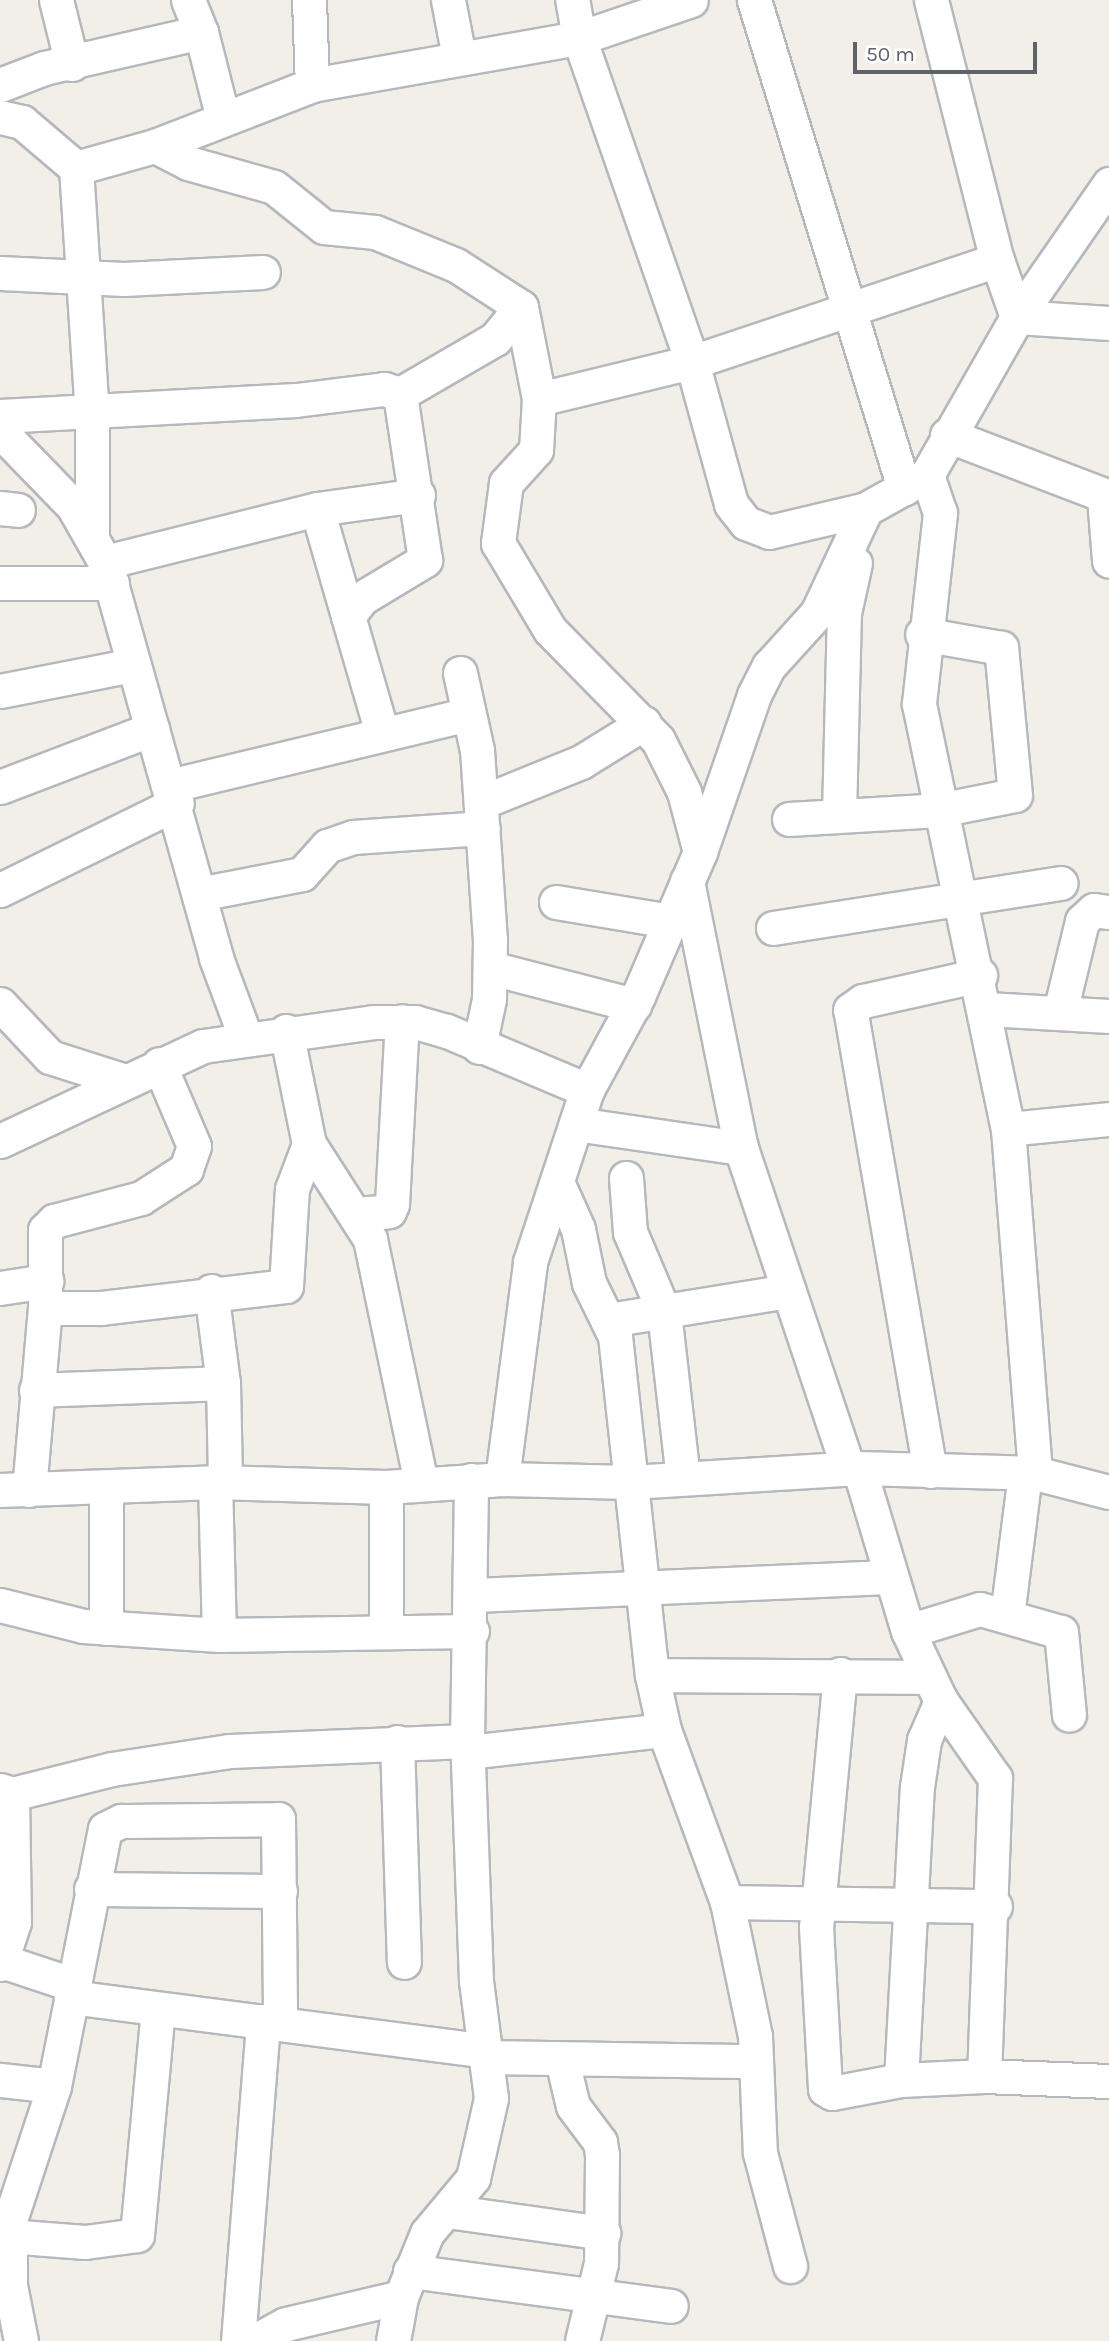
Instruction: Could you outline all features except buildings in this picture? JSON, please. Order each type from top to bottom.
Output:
[{"type":"street","points":[[56,0],[72,64]]},
{"type":"street","points":[[188,0],[201,32],[222,115]]},
{"type":"street","points":[[309,0],[312,85]]},
{"type":"street","points":[[448,0],[459,57]]},
{"type":"street","points":[[572,0],[579,38],[692,362],[731,504],[746,523],[769,532],[866,509],[915,481],[947,435],[1017,317],[1097,219],[1109,184]]},
{"type":"street","points":[[76,168],[155,146],[222,115],[312,85],[579,38],[691,0]]},
{"type":"street","points":[[754,0],[845,308],[915,481],[940,513],[922,634],[919,704],[939,810],[988,1009],[1008,1129],[1030,1473],[1007,1616]]},
{"type":"street","points":[[931,0],[997,260],[1017,317]]},
{"type":"street","points":[[0,85],[201,32]]},
{"type":"street","points":[[0,117],[22,122],[76,168],[103,561]]},
{"type":"street","points":[[155,146],[188,163],[274,187],[324,228],[375,232],[456,265],[521,307],[539,399],[536,450],[506,483],[498,543],[550,630],[644,723],[676,774],[741,1148],[789,1291],[854,1468],[908,1631],[935,1689],[995,1777],[995,1906],[984,2076]]},
{"type":"street","points":[[539,399],[692,362],[845,308],[997,260]]},
{"type":"street","points":[[0,272],[82,275],[263,272]]},
{"type":"street","points":[[0,416],[92,413],[384,389],[400,394],[495,339],[521,307]]},
{"type":"street","points":[[1017,317],[1109,323]]},
{"type":"street","points":[[348,616],[362,598],[425,560],[418,495],[400,394]]},
{"type":"street","points":[[0,431],[74,506],[103,561],[152,729],[175,794],[199,894],[245,1036]]},
{"type":"street","points":[[947,435],[1107,497],[1109,561]]},
{"type":"street","points":[[0,583],[317,509],[418,495]]},
{"type":"street","points":[[317,509],[382,733]]},
{"type":"street","points":[[839,815],[844,613],[866,509]]},
{"type":"street","points":[[393,2341],[405,2284],[433,2221],[460,2200],[480,2162],[491,2098],[476,1981],[467,1747],[472,1632],[486,1479],[528,1272],[587,1090],[634,1005],[694,866],[766,671],[817,613],[866,509]]},
{"type":"street","points":[[789,818],[939,810],[1013,797],[1015,782],[1001,648],[922,634]]},
{"type":"street","points":[[0,691],[133,664]]},
{"type":"street","points":[[460,673],[482,815],[491,968],[479,1047]]},
{"type":"street","points":[[0,890],[175,794],[382,733],[468,714]]},
{"type":"street","points":[[199,894],[302,874],[327,846],[353,837],[482,815],[580,762],[644,723]]},
{"type":"street","points":[[0,787],[152,729]]},
{"type":"street","points":[[773,928],[961,895],[1061,883]]},
{"type":"street","points":[[556,902],[670,921]]},
{"type":"street","points":[[1059,1012],[1082,921],[1094,910],[1109,912]]},
{"type":"street","points":[[491,968],[634,1005]]},
{"type":"street","points":[[930,1471],[850,1010],[863,1001],[979,975]]},
{"type":"street","points":[[0,1004],[50,1057],[125,1081]]},
{"type":"street","points":[[988,1009],[1109,1016]]},
{"type":"street","points":[[0,1142],[159,1064],[245,1036],[286,1031],[402,1021],[479,1047],[587,1090]]},
{"type":"street","points":[[357,1214],[389,1211],[392,1204],[392,1110],[402,1021]]},
{"type":"street","points":[[286,1031],[309,1144],[357,1214],[374,1253],[421,1483]]},
{"type":"street","points":[[159,1064],[193,1142],[192,1160],[171,1182],[141,1198],[49,1224],[46,1295],[36,1390],[15,1490],[106,1490],[220,1482],[386,1487],[486,1479],[631,1482],[854,1468],[1030,1473],[1109,1492]]},
{"type":"street","points":[[1008,1129],[1109,1119]]},
{"type":"street","points":[[576,1124],[741,1148]]},
{"type":"street","points":[[0,1288],[101,1308],[211,1291],[287,1285],[292,1189],[309,1144]]},
{"type":"street","points":[[626,1178],[630,1232],[664,1312],[683,1478]]},
{"type":"street","points":[[558,1184],[578,1229],[589,1283],[608,1320],[620,1365],[652,1675],[664,1730],[727,1902],[755,2061],[760,2153],[790,2266]]},
{"type":"street","points":[[211,1291],[223,1383],[219,1635]]},
{"type":"street","points":[[608,1320],[789,1291]]},
{"type":"street","points":[[36,1390],[223,1383]]},
{"type":"street","points":[[386,1487],[386,1629]]},
{"type":"street","points":[[106,1490],[106,1628]]},
{"type":"street","points":[[474,1595],[643,1584],[889,1577]]},
{"type":"street","points":[[0,1605],[106,1628],[219,1635],[386,1629],[472,1632]]},
{"type":"street","points":[[908,1631],[971,1610],[1007,1616],[1061,1632],[1069,1715]]},
{"type":"street","points":[[652,1675],[840,1674],[935,1689]]},
{"type":"street","points":[[840,1674],[819,1899],[816,1978],[825,2089],[840,2093],[901,2080],[984,2076],[1109,2081]]},
{"type":"street","points":[[901,2080],[920,1758],[935,1689]]},
{"type":"street","points":[[664,1730],[467,1747],[397,1742],[229,1751],[112,1769],[6,1792],[16,1891],[3,1956],[73,1991],[158,2009],[271,2022],[486,2054],[562,2060],[755,2061]]},
{"type":"street","points":[[397,1742],[404,1962]]},
{"type":"street","points":[[21,2341],[5,2285],[6,2224],[54,2086],[102,1833],[113,1824],[271,1816],[278,1819],[280,1891],[271,2022],[237,2341]]},
{"type":"street","points":[[91,1889],[280,1891]]},
{"type":"street","points":[[727,1902],[819,1899],[995,1906]]},
{"type":"street","points":[[6,2224],[85,2242],[137,2235],[158,2009]]},
{"type":"street","points":[[562,2060],[573,2106],[600,2141],[604,2233],[595,2295],[582,2341]]},
{"type":"street","points":[[0,2080],[54,2086]]},
{"type":"street","points":[[447,2211],[604,2233]]},
{"type":"street","points":[[254,2341],[286,2324],[405,2284],[595,2295],[671,2306]]}]
